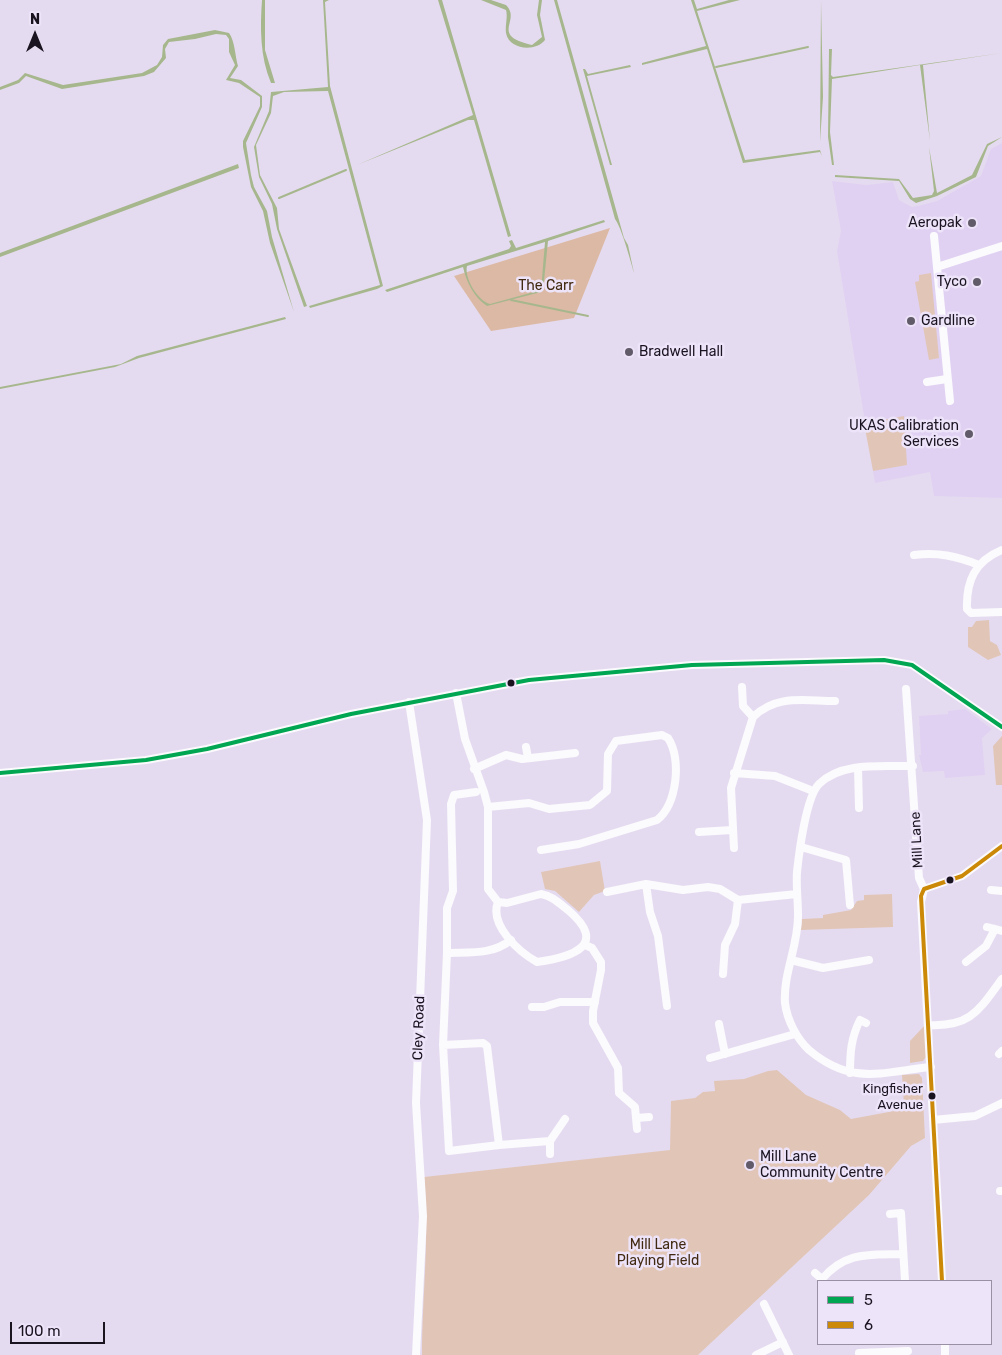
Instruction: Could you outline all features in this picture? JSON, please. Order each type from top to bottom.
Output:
[{"type":"street","points":[[934,236],[950,401]]},
{"type":"street","points":[[937,267],[1002,246]]},
{"type":"street","points":[[927,382],[947,379]]},
{"type":"street","points":[[1002,550],[992,554],[979,565],[971,576],[966,592],[967,609],[971,612],[1002,612]]},
{"type":"street","points":[[914,555],[930,553],[951,554],[979,565]]},
{"type":"street","points":[[0,773],[146,760],[410,702],[529,680],[692,665],[884,660],[903,662],[912,665],[1002,727]]},
{"type":"street","points":[[742,687],[743,706],[752,717]]},
{"type":"street","points":[[456,693],[474,769],[488,807],[488,888],[498,902]]},
{"type":"street","name":"Mill Lane","points":[[916,696],[906,693],[913,766],[919,878],[924,890],[921,902],[942,1280]]},
{"type":"street","points":[[734,848],[730,801],[734,773],[752,717],[761,708],[781,701],[835,701]]},
{"type":"street","name":"Cley Road","points":[[410,702],[427,820],[416,1102],[423,1249],[416,1355]]},
{"type":"street","points":[[488,807],[529,803],[549,809],[590,804],[602,798],[607,792],[608,754],[616,741],[662,735],[668,738],[675,754],[675,788],[670,805],[663,815],[657,820],[579,844],[541,850]]},
{"type":"street","points":[[526,747],[528,758]]},
{"type":"street","points":[[474,769],[506,755],[528,758],[576,753]]},
{"type":"street","points":[[913,766],[844,770],[830,776],[812,791],[797,872],[798,932],[787,981],[785,1004],[795,1034],[821,1060],[835,1068],[850,1072],[878,1074],[931,1067]]},
{"type":"street","points":[[858,768],[860,808]]},
{"type":"street","points":[[734,773],[775,776],[812,791]]},
{"type":"street","points":[[476,792],[463,793],[452,798],[453,891],[447,908],[443,1045],[449,1151],[550,1142]]},
{"type":"street","points":[[699,832],[732,830]]},
{"type":"street","points":[[924,890],[962,876],[1002,846]]},
{"type":"street","points":[[802,848],[846,860],[850,905]]},
{"type":"street","points":[[607,892],[646,884],[682,890],[708,887],[720,889],[738,900],[797,894]]},
{"type":"street","points":[[646,884],[650,912],[658,936],[668,1006]]},
{"type":"street","points":[[991,890],[1002,891]]},
{"type":"street","points":[[541,894],[548,895],[584,925],[587,936],[585,944],[580,950],[537,962],[511,940],[497,920],[495,910],[498,902],[507,902],[541,894]]},
{"type":"street","points":[[723,974],[722,956],[725,945],[736,924],[738,900]]},
{"type":"street","points":[[966,962],[986,946],[995,929]]},
{"type":"street","points":[[447,953],[490,951],[498,949],[511,940]]},
{"type":"street","points":[[585,944],[592,948],[601,962],[596,1002],[593,1011],[593,1023],[618,1068],[619,1092],[635,1107],[637,1129]]},
{"type":"street","points":[[791,960],[823,968],[869,960]]},
{"type":"street","points":[[929,1025],[955,1025],[968,1020],[978,1011],[1002,979]]},
{"type":"street","points":[[532,1007],[544,1007],[560,1002],[596,1002]]},
{"type":"street","points":[[850,1072],[850,1050],[860,1020]]},
{"type":"street","points":[[718,1024],[725,1054]]},
{"type":"street","points":[[710,1058],[795,1034]]},
{"type":"street","points":[[443,1045],[483,1043],[486,1046],[499,1146]]},
{"type":"street","points":[[933,1120],[975,1116],[1002,1103]]},
{"type":"street","points":[[637,1118],[649,1117]]},
{"type":"street","points":[[550,1154],[550,1142],[565,1119]]},
{"type":"street","points":[[890,1214],[901,1213],[905,1280]]},
{"type":"street","points":[[815,1273],[822,1280],[840,1262],[854,1256],[903,1254]]},
{"type":"street","points":[[764,1304],[789,1355]]},
{"type":"street","points":[[756,1355],[782,1342]]},
{"type":"street","points":[[859,1354],[908,1350]]},
{"type":"shaded area","points":[[262,0],[265,0],[265,50],[275,83],[271,83],[267,73],[263,53],[261,32]]},
{"type":"shaded area","points":[[323,0],[329,0],[325,2],[330,86],[383,286],[310,308],[309,306],[380,285],[328,91],[284,92],[273,96],[271,113],[256,145],[260,175],[277,208],[279,229],[307,306],[304,307],[277,229],[272,204],[259,177],[254,147],[269,111],[271,92],[328,87]]},
{"type":"shaded area","points":[[438,0],[442,0],[511,236],[508,237],[474,120],[468,120],[357,165],[473,115]]},
{"type":"shaded area","points":[[481,0],[491,0],[506,5],[510,11],[509,32],[512,37],[532,45],[542,37],[537,15],[539,0],[542,0],[540,15],[545,40],[541,44],[529,48],[512,43],[506,33],[506,10]]},
{"type":"shaded area","points":[[554,0],[557,0],[624,238],[628,245],[634,273],[623,236],[615,219]]},
{"type":"shaded area","points":[[691,0],[694,0],[697,9],[729,0],[740,0],[697,11],[745,160],[820,150],[822,156],[820,152],[743,163],[707,49],[642,65],[642,63],[706,46]]},
{"type":"shaded area","points":[[821,0],[823,97],[820,142]]},
{"type":"shaded area","points":[[215,30],[229,33],[233,40],[238,66],[230,78],[241,80],[262,96],[262,107],[246,143],[254,187],[267,211],[272,237],[294,312],[270,243],[263,211],[251,187],[243,147],[243,141],[260,106],[260,97],[239,83],[226,80],[235,65],[229,52],[229,39],[226,35],[216,34],[169,42],[165,49],[166,58],[154,72],[144,76],[62,89],[26,76],[19,83],[0,90],[0,87],[18,80],[25,73],[63,85],[142,73],[157,65],[162,57],[163,45],[168,39]]},
{"type":"shaded area","points":[[829,49],[832,49],[831,75],[833,77],[1002,53],[923,65],[930,141],[920,65],[832,79],[830,132],[834,165],[832,165],[828,137]]},
{"type":"shaded area","points":[[630,65],[631,67],[587,76],[612,165],[610,165],[583,69],[588,74]]},
{"type":"shaded area","points":[[1002,137],[988,146],[976,177],[937,196],[916,203],[910,199],[899,181],[835,177],[835,175],[899,179],[913,198],[932,195],[934,191],[929,147],[937,193],[972,175],[987,144]]},
{"type":"shaded area","points":[[1002,143],[1002,498],[934,496],[930,472],[875,483],[837,251],[841,231],[832,181],[866,185],[893,182],[899,200],[912,207],[918,206],[937,201],[981,176],[991,149]]},
{"type":"shaded area","points":[[238,164],[239,168],[0,257],[0,253]]},
{"type":"shaded area","points":[[604,220],[605,222],[548,241],[543,291],[541,292],[487,306],[478,299],[471,289],[463,267],[387,292],[385,290],[509,249],[511,246],[509,241],[512,240],[516,248]],"holes":[[[545,242],[541,290],[490,304],[485,302],[473,288],[468,277],[467,266]]]},
{"type":"shaded area","points":[[285,317],[286,319],[139,358],[115,367],[0,389],[0,387],[121,364],[137,356]]},
{"type":"shaded area","points":[[965,709],[992,729],[982,738],[985,775],[945,778],[944,771],[923,772],[919,755],[921,755],[919,716],[948,714],[948,711]]},
{"type":"green space","name":"The Carr","points":[[610,228],[574,318],[491,331],[454,276]]},
{"type":"green space","points":[[931,273],[939,358],[929,360],[915,282],[919,281],[919,275]]},
{"type":"green space","points":[[904,416],[907,465],[873,471],[864,423]]},
{"type":"green space","points":[[989,620],[990,641],[997,645],[1001,655],[988,660],[968,647],[968,627],[972,627],[976,621]]},
{"type":"green space","points":[[1002,736],[1002,785],[996,785],[993,746]]},
{"type":"green space","points":[[600,861],[605,891],[594,895],[579,912],[555,891],[545,889],[541,872]]},
{"type":"green space","points":[[892,894],[893,927],[801,930],[802,919],[823,918],[823,915],[851,910],[857,901],[864,900],[864,895]]},
{"type":"green space","points":[[925,1025],[926,1057],[923,1061],[910,1063],[910,1041]]},
{"type":"green space","name":"Mill Lane Playing Field","points":[[777,1070],[806,1095],[840,1110],[851,1119],[894,1111],[894,1107],[904,1105],[902,1075],[919,1074],[922,1078],[925,1138],[911,1146],[869,1195],[698,1355],[422,1355],[426,1244],[424,1177],[670,1150],[671,1101],[695,1098],[703,1092],[715,1091],[714,1081],[744,1079]]},
{"type":"waterway","points":[[716,67],[808,47]]},
{"type":"waterway","points":[[279,198],[346,170]]},
{"type":"waterway","points":[[511,300],[588,316]]},
{"type":"transit line","name":"5","points":[[0,773],[146,760],[207,749],[351,714],[529,680],[692,665],[884,660],[912,665],[1002,727]]},
{"type":"transit line","name":"6","points":[[942,1280],[921,896],[924,889],[962,876],[1002,846]]},
{"type":"place","name":"Aeropak","points":[[972,223]]},
{"type":"place","name":"Tyco","points":[[977,282]]},
{"type":"place","name":"Gardline","points":[[911,321]]},
{"type":"place","name":"Bradwell Hall","points":[[629,352]]},
{"type":"place","name":"UKAS Calibration Services","points":[[969,434]]},
{"type":"place","name":"Kingfisher Avenue","points":[[932,1096]]},
{"type":"place","name":"Mill Lane Community Centre","points":[[750,1165]]}]
